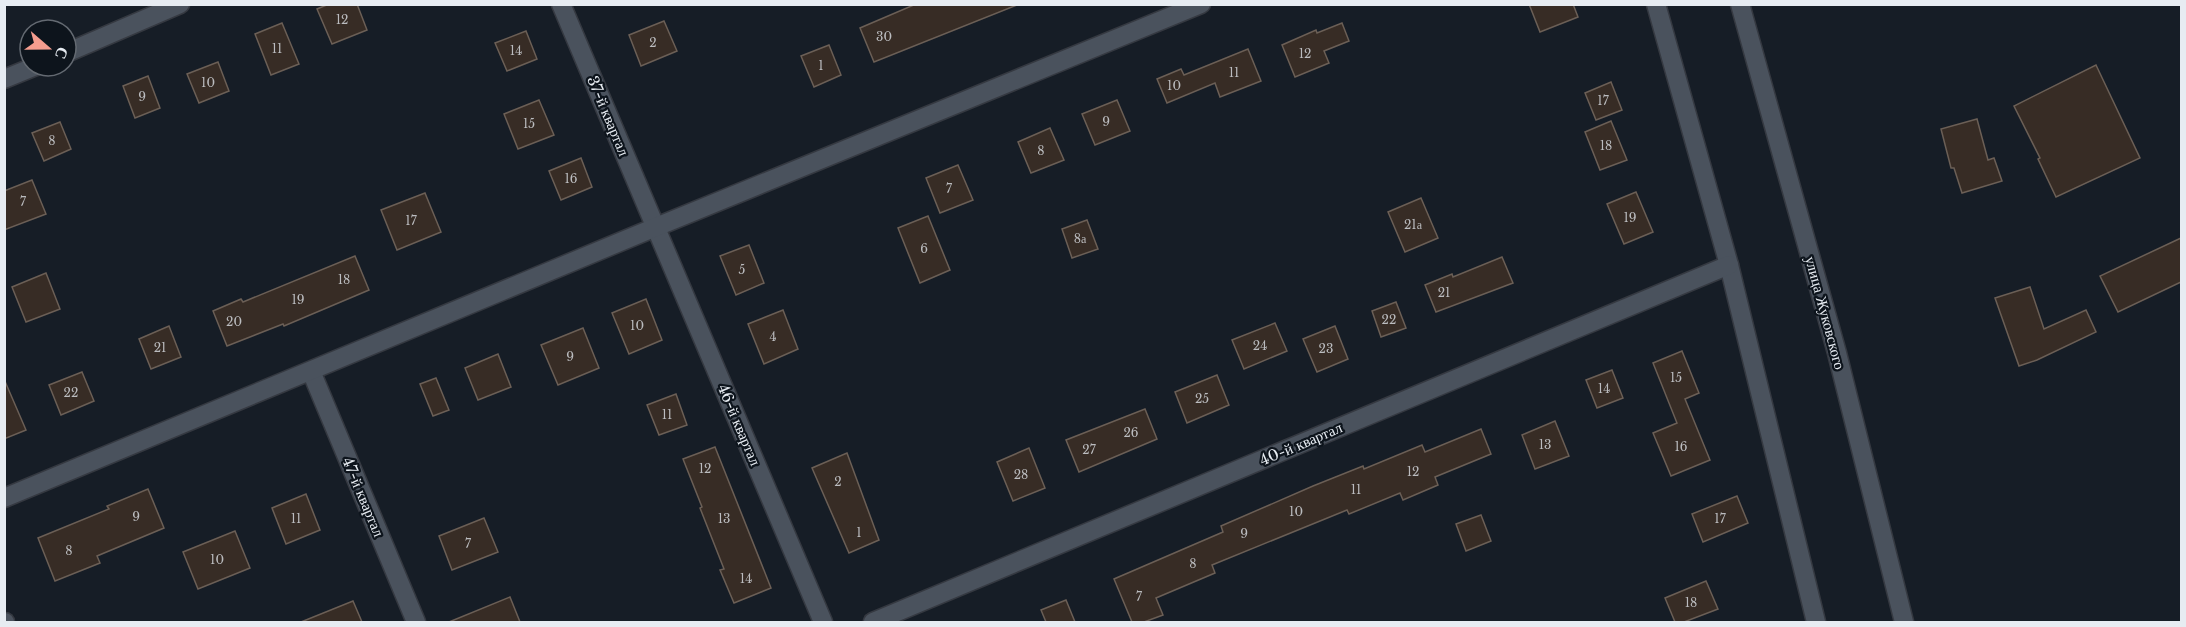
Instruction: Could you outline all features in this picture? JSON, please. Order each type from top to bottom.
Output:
[{"type":"street","points":[[78,48],[180,4]]},
{"type":"street","name":"37-й квартал","points":[[561,4],[656,227]]},
{"type":"street","points":[[4,498],[1201,4]]},
{"type":"street","points":[[1656,4],[1729,265],[1816,622]]},
{"type":"street","name":"улица Жуковского","points":[[1740,4],[1837,354],[1904,622]]},
{"type":"street","points":[[4,79],[18,73]]},
{"type":"street","name":"46-й квартал","points":[[656,227],[823,622]]},
{"type":"street","name":"40-й квартал","points":[[873,622],[1729,265]]},
{"type":"street","name":"47-й квартал","points":[[311,371],[416,622]]},
{"type":"building","points":[[329,4],[357,4],[367,30],[332,44],[317,9]]},
{"type":"building","points":[[916,4],[1017,5],[874,62],[860,28]]},
{"type":"building","points":[[1529,4],[1573,4],[1578,17],[1540,32]]},
{"type":"building","points":[[664,21],[677,51],[641,66],[629,35]]},
{"type":"building","points":[[282,23],[299,64],[271,75],[255,34]]},
{"type":"building","points":[[1342,23],[1349,41],[1324,51],[1329,63],[1295,77],[1282,45],[1316,30],[1317,33]]},
{"type":"building","points":[[526,31],[537,59],[507,71],[495,43]]},
{"type":"building","points":[[829,45],[841,75],[814,87],[801,56]]},
{"type":"building","points":[[1248,49],[1261,81],[1220,97],[1215,83],[1167,103],[1157,79],[1181,69],[1184,75]]},
{"type":"building","points":[[218,62],[229,91],[199,103],[187,74]]},
{"type":"building","points":[[2096,65],[2140,158],[2056,197],[2038,159],[2040,158],[2014,106]]},
{"type":"building","points":[[148,76],[160,108],[135,118],[123,86]]},
{"type":"building","points":[[1611,82],[1622,110],[1596,120],[1585,93]]},
{"type":"building","points":[[539,100],[554,135],[518,149],[504,114]]},
{"type":"building","points":[[1117,100],[1130,131],[1095,145],[1082,114]]},
{"type":"building","points":[[1977,119],[1988,160],[1994,158],[2002,181],[1962,193],[1954,168],[1951,168],[1941,129]]},
{"type":"building","points":[[1611,121],[1627,160],[1600,170],[1585,132]]},
{"type":"building","points":[[60,122],[71,149],[44,161],[32,133]]},
{"type":"building","points":[[1050,128],[1064,160],[1031,173],[1018,142]]},
{"type":"building","points":[[581,158],[592,187],[561,200],[549,171]]},
{"type":"building","points":[[958,165],[973,200],[940,213],[926,178]]},
{"type":"building","points":[[32,180],[46,214],[4,230],[4,191]]},
{"type":"building","points":[[1636,192],[1653,232],[1624,244],[1607,204]]},
{"type":"building","points":[[425,193],[441,232],[397,250],[381,210]]},
{"type":"building","points":[[1421,198],[1438,238],[1405,252],[1388,212]]},
{"type":"building","points":[[928,216],[950,270],[920,283],[898,228]]},
{"type":"building","points":[[1087,220],[1098,249],[1072,258],[1062,229]]},
{"type":"building","points":[[2181,238],[2181,282],[2118,312],[2100,276]]},
{"type":"building","points":[[749,245],[764,283],[736,295],[720,256]]},
{"type":"building","points":[[355,256],[369,290],[284,326],[283,324],[227,346],[213,311],[241,299],[243,302]]},
{"type":"building","points":[[1502,257],[1513,283],[1436,312],[1425,285],[1452,274],[1453,277]]},
{"type":"building","points":[[46,273],[60,309],[26,322],[12,287]]},
{"type":"building","points":[[2030,287],[2044,329],[2086,310],[2096,332],[2019,366],[1995,298]]},
{"type":"building","points":[[646,299],[662,340],[629,354],[612,313]]},
{"type":"building","points":[[1396,302],[1406,328],[1381,337],[1372,311]]},
{"type":"building","points":[[783,310],[798,349],[764,364],[748,324]]},
{"type":"building","points":[[1275,323],[1287,351],[1244,369],[1232,340]]},
{"type":"building","points":[[169,326],[181,357],[151,369],[139,339]]},
{"type":"building","points":[[1335,326],[1348,359],[1317,372],[1303,339]]},
{"type":"building","points":[[583,328],[599,368],[558,385],[541,345]]},
{"type":"building","points":[[1682,351],[1699,393],[1685,399],[1710,460],[1671,476],[1653,433],[1677,423],[1653,363]]},
{"type":"building","points":[[498,354],[511,387],[478,400],[465,368]]},
{"type":"building","points":[[1612,370],[1623,398],[1597,408],[1586,380]]},
{"type":"building","points":[[82,372],[94,401],[61,415],[49,385]]},
{"type":"building","points":[[1217,375],[1229,405],[1187,423],[1175,392]]},
{"type":"building","points":[[436,378],[449,410],[433,416],[420,384]]},
{"type":"building","points":[[4,379],[26,430],[4,439]]},
{"type":"building","points":[[676,394],[687,425],[659,435],[647,405]]},
{"type":"building","points":[[1145,409],[1157,439],[1079,472],[1066,440]]},
{"type":"building","points":[[1555,421],[1569,456],[1535,469],[1522,435]]},
{"type":"building","points":[[1481,429],[1491,454],[1435,477],[1438,485],[1403,500],[1400,493],[1349,514],[1347,510],[1212,565],[1215,573],[1156,598],[1163,615],[1144,622],[1132,622],[1114,579],[1223,532],[1221,526],[1313,486],[1363,466],[1364,469],[1422,445],[1425,452]]},
{"type":"building","points":[[715,447],[771,588],[734,603],[720,570],[724,569],[683,459]]},
{"type":"building","points":[[1029,448],[1045,488],[1013,501],[997,462]]},
{"type":"building","points":[[847,453],[879,540],[849,553],[812,468]]},
{"type":"building","points":[[148,489],[164,528],[97,556],[100,563],[55,581],[38,538],[109,509],[107,506]]},
{"type":"building","points":[[306,494],[320,530],[286,544],[272,508]]},
{"type":"building","points":[[1737,496],[1748,523],[1703,542],[1692,514]]},
{"type":"building","points":[[1481,515],[1491,541],[1466,551],[1456,524]]},
{"type":"building","points":[[484,518],[498,552],[452,570],[439,536]]},
{"type":"building","points":[[235,531],[250,568],[198,589],[183,552]]},
{"type":"building","points":[[1706,581],[1718,609],[1684,622],[1675,622],[1665,598]]},
{"type":"building","points":[[510,597],[520,622],[449,622]]},
{"type":"building","points":[[1066,600],[1075,622],[1046,622],[1041,610]]},
{"type":"building","points":[[353,601],[362,622],[301,622]]}]
